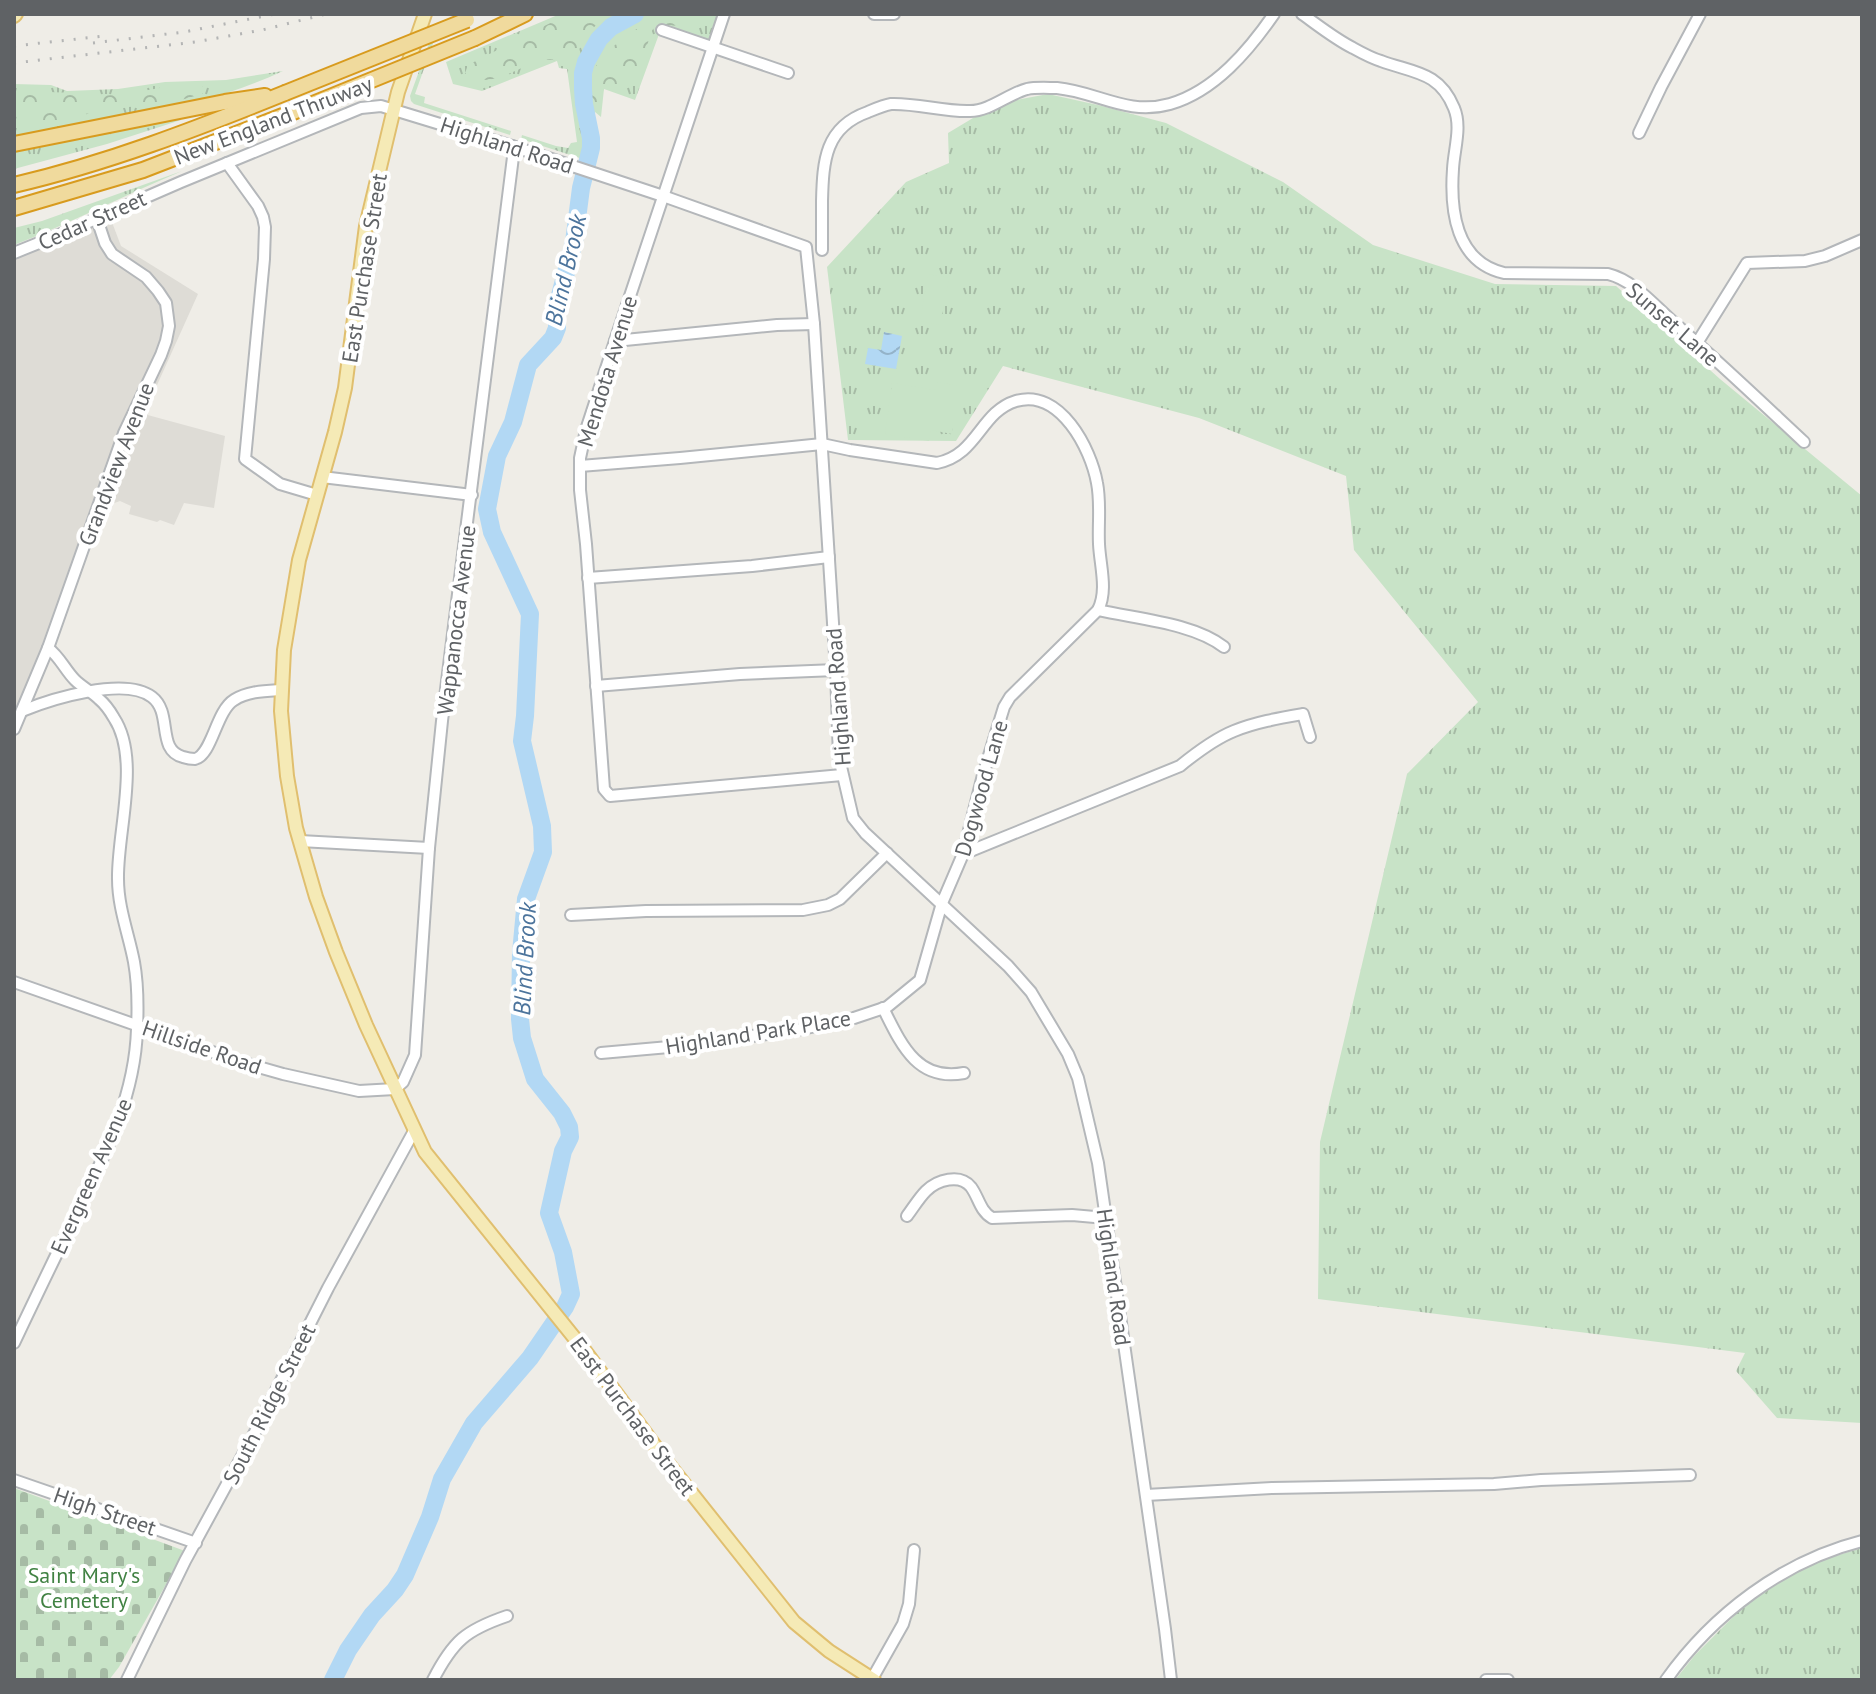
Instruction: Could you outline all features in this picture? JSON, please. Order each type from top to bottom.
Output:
[{"type":"highway","name":"New England Thruway","points":[[14,208],[143,170],[475,38],[525,14]]},
{"type":"highway","name":"New England Thruway","points":[[14,185],[134,151],[473,17]]},
{"type":"highway","points":[[14,144],[285,93]]},
{"type":"main road","name":"East Purchase Street","points":[[317,495],[341,409],[366,226],[394,108],[425,14]]},
{"type":"main road","points":[[317,495],[299,560],[284,650],[281,711],[287,776],[300,841],[316,897],[336,952],[395,1089]]},
{"type":"main road","name":"East Purchase Street","points":[[395,1089],[414,1131],[436,1168],[566,1327],[666,1461],[794,1622],[829,1651],[873,1680]]},
{"type":"street","name":"Mendota Avenue","points":[[724,14],[586,430],[580,466],[604,789],[612,796],[842,775]]},
{"type":"street","points":[[874,14],[894,14]]},
{"type":"street","points":[[822,250],[825,154],[846,123],[858,115],[889,104],[972,111],[1026,90],[1043,88],[1072,90],[1128,106],[1170,104],[1192,95],[1221,76],[1257,39],[1274,14]]},
{"type":"street","name":"Sunset Lane","points":[[1302,14],[1351,48],[1381,61],[1421,72],[1447,94],[1457,117],[1452,182],[1455,218],[1459,233],[1479,263],[1490,270],[1504,273],[1608,274],[1631,284],[1804,442]]},
{"type":"street","points":[[1639,133],[1700,14]]},
{"type":"street","points":[[662,30],[788,73]]},
{"type":"street","name":"Cedar Street","points":[[14,253],[361,108],[394,108]]},
{"type":"street","name":"Highland Road","points":[[394,108],[608,177],[806,247],[814,324],[842,775],[853,818],[865,833],[1016,974],[1031,992],[1068,1054],[1078,1078],[1098,1163],[1171,1680]]},
{"type":"street","name":"Wappanocca Avenue","points":[[395,1089],[403,1082],[415,1055],[429,848],[442,721],[472,495],[512,146]]},
{"type":"street","points":[[227,163],[258,206],[265,227],[245,459],[280,484],[317,495]]},
{"type":"street","name":"Grandview Avenue","points":[[14,729],[48,648],[123,435],[161,355],[169,326],[166,303],[158,291],[146,277],[112,254],[97,219]]},
{"type":"street","points":[[1697,343],[1747,263],[1805,261],[1862,240]]},
{"type":"street","points":[[615,341],[814,324]]},
{"type":"street","points":[[580,466],[822,444],[937,463],[948,461],[963,452],[988,420],[1002,408],[1026,399],[1038,401],[1054,407],[1066,419],[1091,457],[1098,486],[1104,593],[1098,610],[1192,631],[1211,637],[1224,647]]},
{"type":"street","points":[[322,477],[472,495]]},
{"type":"street","points":[[588,578],[829,557]]},
{"type":"street","name":"Dogwood Lane","points":[[942,903],[963,854],[1004,707],[1016,691],[1098,610]]},
{"type":"street","name":"Evergreen Avenue","points":[[14,1343],[116,1127],[136,1054],[134,961],[125,931],[118,882],[127,758],[116,721],[101,701],[76,681],[58,656],[48,648]]},
{"type":"street","points":[[596,686],[836,670]]},
{"type":"street","points":[[22,711],[56,698],[133,688],[151,696],[162,708],[168,746],[177,755],[197,759],[205,754],[230,702],[255,692],[282,690]]},
{"type":"street","points":[[963,854],[1180,766],[1234,731],[1303,714],[1310,737]]},
{"type":"street","points":[[300,841],[429,848]]},
{"type":"street","points":[[571,915],[803,910],[840,899],[887,853]]},
{"type":"street","name":"Highland Park Place","points":[[601,1053],[797,1030],[854,1018],[887,1007],[920,980],[942,903]]},
{"type":"street","name":"Hillside Road","points":[[14,982],[283,1074],[359,1091],[395,1089]]},
{"type":"street","points":[[883,1008],[898,1039],[915,1062],[949,1076],[964,1073]]},
{"type":"street","name":"South Ridge Street","points":[[130,1679],[161,1609],[328,1288],[414,1131]]},
{"type":"street","points":[[907,1216],[927,1190],[949,1179],[970,1185],[985,1214],[992,1218],[1072,1215],[1106,1218]]},
{"type":"street","points":[[1146,1495],[1690,1475]]},
{"type":"street","name":"High Street","points":[[14,1480],[196,1543]]},
{"type":"street","points":[[1666,1680],[1730,1610],[1757,1589],[1811,1560],[1862,1541]]},
{"type":"street","points":[[873,1680],[903,1624],[909,1604],[914,1550]]},
{"type":"street","points":[[433,1680],[445,1655],[457,1642],[469,1632],[507,1616]]},
{"type":"street","points":[[1486,1680],[1508,1680]]},
{"type":"shaded area","points":[[110,217],[121,246],[198,294],[144,414],[225,436],[214,508],[184,503],[174,525],[129,514],[131,506],[120,501],[89,512],[14,720],[14,256]]},
{"type":"green space","points":[[560,14],[720,14],[710,39],[706,41],[662,26],[635,100],[604,89],[595,112],[595,163],[521,139],[522,135],[568,148],[571,143],[577,142],[567,69],[559,68],[557,61],[482,91],[453,84],[446,62]]},
{"type":"green space","points":[[568,14],[616,14],[584,38],[573,76],[562,64],[553,60],[486,80],[475,79],[465,73],[468,65]]},
{"type":"green space","points":[[660,14],[706,14],[705,18],[687,26],[656,25],[651,32],[638,78],[604,89],[601,117],[589,110],[587,93],[597,64],[619,42]]},
{"type":"green space","points":[[436,35],[415,94],[425,97],[424,103],[511,131],[510,135],[411,101],[410,96],[431,38]]},
{"type":"green space","points":[[283,71],[185,105],[14,140],[14,84],[51,85],[67,91],[118,89],[165,82],[226,80]]},
{"type":"green space","points":[[194,83],[205,87],[205,93],[164,105],[128,107],[64,120],[14,118],[14,97],[26,94],[114,95]]},
{"type":"green space","points":[[1048,94],[1166,123],[1283,182],[1373,245],[1495,284],[1616,286],[1720,379],[1862,496],[1862,1423],[1777,1418],[1736,1371],[1745,1353],[1318,1299],[1320,1142],[1407,774],[1478,702],[1354,550],[1346,476],[1199,418],[1003,366],[956,441],[848,440],[827,267],[906,182],[949,163],[948,133],[1011,101]]},
{"type":"green space","points":[[181,117],[181,120],[107,144],[14,169],[14,151]]},
{"type":"green space","points":[[182,171],[56,228],[14,245],[14,228]]},
{"type":"green space","points":[[928,274],[949,278],[940,325],[920,321]]},
{"type":"green space","points":[[937,382],[960,386],[952,434],[931,430],[929,441],[885,434],[892,383],[935,390]]},
{"type":"green space","name":"Saint Mary's Cemetery","points":[[14,1488],[185,1551],[109,1680],[14,1680]]},
{"type":"green space","points":[[1862,1548],[1862,1680],[1675,1680],[1695,1655],[1745,1605],[1809,1564]]},
{"type":"water","points":[[884,332],[902,336],[896,369],[865,364],[868,348],[881,350]]},
{"type":"waterway","name":"Blind Brook","points":[[333,1680],[348,1650],[405,1575],[430,1517],[442,1479],[474,1423],[530,1358],[571,1294],[563,1252],[549,1213],[563,1151],[570,1137],[569,1127],[535,1079],[522,1038],[520,1019],[526,899],[543,852],[542,826],[522,741],[530,614],[492,532],[487,509],[497,456],[513,422],[528,365],[553,338],[557,328],[557,307],[574,242],[581,188],[591,148],[583,89],[586,62],[599,39],[611,27],[635,14]]},
{"type":"railway","points":[[93,43],[184,32],[275,14]]},
{"type":"railway","points":[[14,63],[195,42],[326,14]]},
{"type":"railway","points":[[14,46],[104,36]]}]
